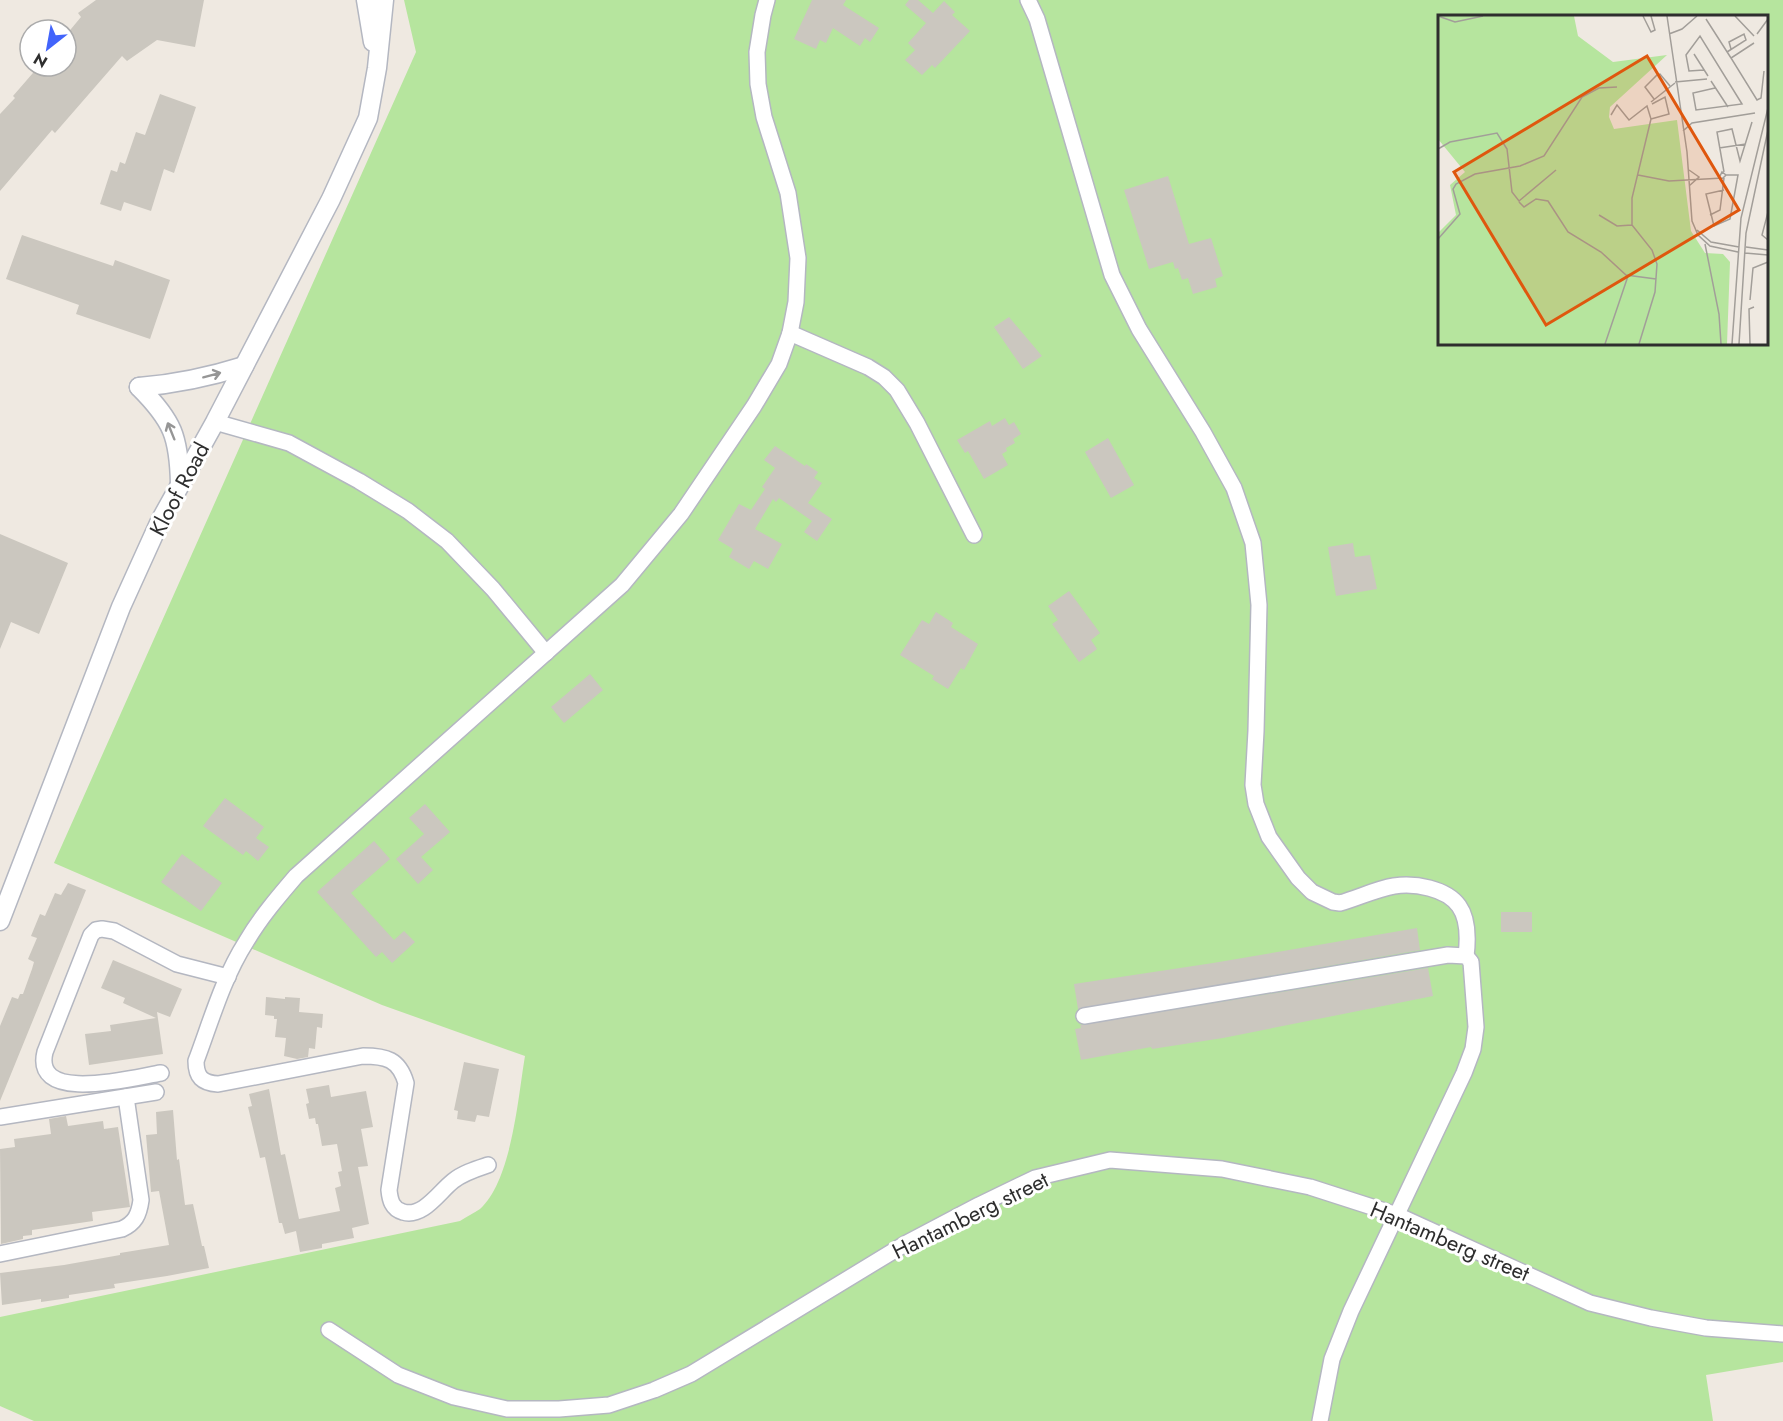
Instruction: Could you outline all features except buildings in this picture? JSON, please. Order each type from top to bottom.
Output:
[{"type":"street","points":[[366,0],[377,68]]},
{"type":"street","name":"Kloof Road","points":[[0,921],[121,607],[160,521],[331,199],[368,118],[377,68],[384,0]]},
{"type":"street","points":[[488,1165],[469,1171],[454,1180],[420,1211],[409,1214],[398,1210],[391,1202],[388,1190],[406,1083],[403,1072],[392,1060],[381,1056],[363,1056],[218,1084],[209,1083],[201,1078],[196,1072],[196,1061],[228,977],[245,942],[296,876],[622,585],[681,514],[774,372],[790,333],[796,302],[798,258],[788,193],[764,117],[758,84],[758,52],[767,0]]},
{"type":"street","points":[[1029,0],[1037,19],[1112,275],[1139,329],[1203,432],[1234,488],[1253,543],[1259,605],[1256,731],[1252,785],[1256,804],[1269,837],[1298,878],[1312,892],[1333,903],[1340,903],[1394,886],[1427,888],[1449,897],[1459,906],[1465,917],[1468,938],[1466,956],[1471,962],[1476,1027],[1473,1049],[1464,1074],[1356,1301],[1332,1359],[1320,1421]]},
{"type":"street","points":[[790,333],[868,367],[884,377],[897,390],[917,423],[974,535]]},
{"type":"street","points":[[180,486],[179,458],[174,435],[161,409],[139,387],[181,383],[243,366]]},
{"type":"street","points":[[214,422],[289,443],[408,511],[447,541],[493,589],[546,653]]},
{"type":"street","points":[[161,1073],[74,1085],[52,1077],[45,1071],[42,1062],[45,1052],[91,935],[96,930],[114,931],[177,964],[228,977]]},
{"type":"street","points":[[1084,1016],[1448,955],[1466,956]]},
{"type":"street","points":[[0,1117],[156,1092]]},
{"type":"street","points":[[0,1254],[122,1229],[137,1217],[141,1200],[126,1097]]},
{"type":"street","name":"Hantamberg street","points":[[328,1330],[398,1375],[454,1397],[507,1408],[559,1409],[609,1405],[654,1390],[691,1374],[905,1244],[979,1205],[1035,1178],[1110,1160],[1222,1169],[1310,1187],[1397,1215],[1590,1303],[1651,1318],[1706,1328],[1783,1334]]},
{"type":"green space","points":[[404,0],[1783,0],[1783,1362],[1706,1375],[1713,1421],[34,1421],[0,1406],[0,1317],[460,1221],[480,1209],[491,1196],[500,1179],[512,1137],[525,1056],[382,1005],[54,863],[416,52]]}]
